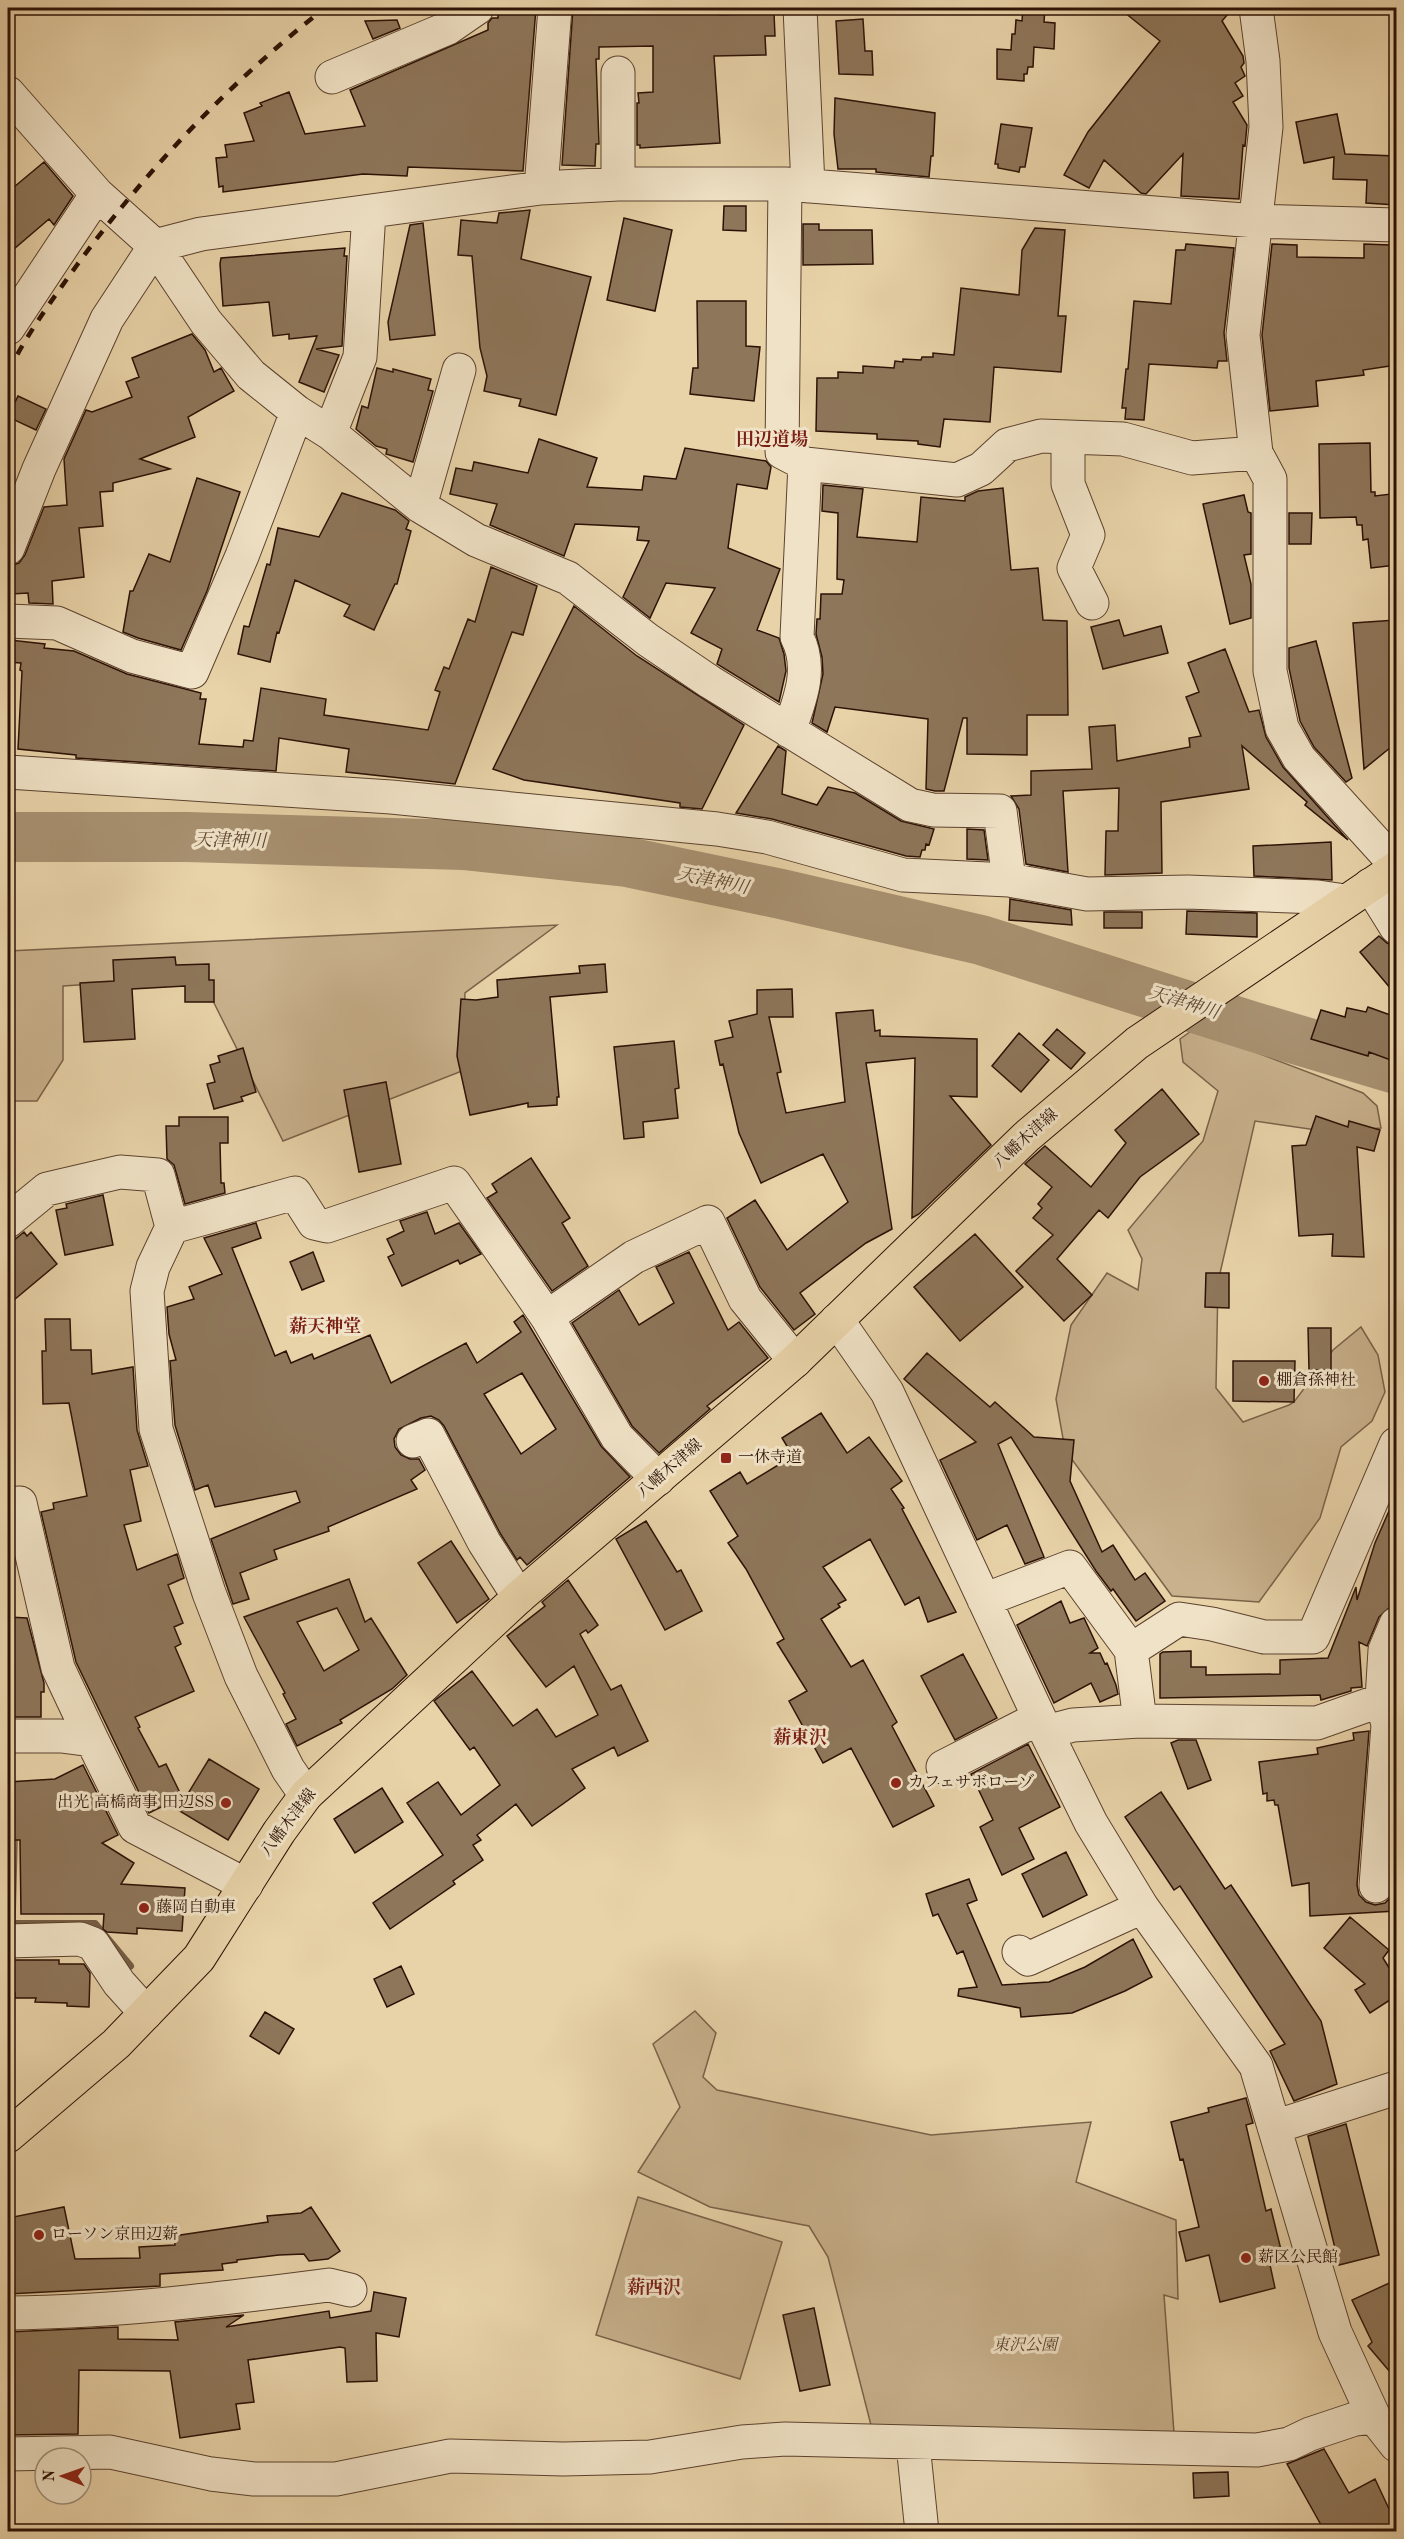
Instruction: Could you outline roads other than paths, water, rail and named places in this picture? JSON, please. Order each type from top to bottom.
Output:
[{"type":"main road","name":"八幡木津線","points":[[8,2136],[117,2044],[199,1958],[279,1832],[306,1795],[519,1597],[795,1361],[1026,1137],[1137,1043],[1377,880]]},
{"type":"street","points":[[332,77],[448,28],[477,8]]},
{"type":"street","points":[[541,188],[555,8]]},
{"type":"street","points":[[800,8],[797,185],[782,452],[805,464],[957,480],[981,469],[1007,445],[1041,436],[1123,439],[1192,458],[1256,453]]},
{"type":"street","points":[[1256,8],[1263,61],[1266,128],[1243,335],[1256,453],[1270,479],[1270,671],[1282,728],[1377,880],[1396,927]]},
{"type":"street","points":[[618,73],[618,184]]},
{"type":"street","points":[[8,93],[97,194],[155,246],[206,322],[251,375],[297,412],[330,433],[420,506],[476,540],[568,578],[648,640],[710,682],[910,805],[933,810],[1000,811],[1009,880]]},
{"type":"street","points":[[8,548],[39,469],[107,319],[155,246],[201,234],[541,188],[618,184],[797,185],[1256,221],[1396,225]]},
{"type":"street","points":[[8,328],[97,194]]},
{"type":"street","points":[[330,433],[360,357],[369,212]]},
{"type":"street","points":[[420,506],[459,370]]},
{"type":"street","points":[[8,621],[57,623],[132,656],[192,672],[242,556],[297,412]]},
{"type":"street","points":[[1068,437],[1068,484],[1088,534],[1074,568],[1092,603]]},
{"type":"street","points":[[789,731],[804,687],[803,649],[797,637],[805,464]]},
{"type":"street","points":[[8,772],[391,797],[610,817],[767,837],[903,875],[1009,880],[1087,894],[1188,892],[1318,897],[1377,880]]},
{"type":"street","points":[[8,1221],[47,1189],[120,1172],[158,1175],[172,1227],[153,1267],[147,1291],[156,1429],[209,1593],[241,1676],[288,1769],[306,1795]]},
{"type":"street","points":[[172,1227],[295,1193],[314,1223],[327,1226],[454,1183],[547,1317],[617,1437],[658,1479]]},
{"type":"street","points":[[547,1317],[634,1257],[708,1222],[745,1299],[795,1361]]},
{"type":"street","points":[[837,1320],[887,1392],[1042,1725],[1091,1823],[1142,1907],[1256,2066],[1335,2332],[1374,2417],[1396,2445]]},
{"type":"street","points":[[412,1441],[428,1435],[484,1542],[519,1597]]},
{"type":"street","points":[[1131,1650],[1179,1619],[1212,1624],[1264,1637],[1313,1637],[1396,1444]]},
{"type":"street","points":[[8,1504],[20,1503],[58,1668],[135,1827],[246,1885]]},
{"type":"street","points":[[984,1600],[1070,1567],[1131,1650],[1140,1721]]},
{"type":"street","points":[[1376,1886],[1388,1725],[1389,1697],[1385,1650],[1396,1624]]},
{"type":"street","points":[[943,1767],[1042,1725],[1140,1721],[1317,1723],[1389,1697]]},
{"type":"street","points":[[8,1736],[61,1736],[92,1740]]},
{"type":"street","points":[[1019,1952],[1028,1959],[1142,1907]]},
{"type":"street","points":[[8,1941],[80,1940],[93,1944],[119,1983],[146,2013]]},
{"type":"street","points":[[1274,2127],[1396,2088]]},
{"type":"street","points":[[8,2313],[73,2312],[160,2306],[329,2285],[350,2290]]},
{"type":"street","points":[[8,2454],[110,2452],[211,2474],[254,2479],[336,2479],[450,2456],[563,2459],[650,2457],[742,2442],[785,2439],[888,2441],[913,2444],[1257,2450],[1289,2444],[1310,2434],[1355,2419],[1374,2417]]},
{"type":"street","points":[[913,2444],[922,2532]]},
{"type":"waterway","name":"天津神川","points":[[8,837],[187,837],[463,845],[627,862],[781,894],[981,940],[1251,1026],[1396,1069]]},
{"type":"waterway","points":[[8,1924],[95,1924],[130,1966]]},
{"type":"railway","points":[[8,372],[49,304],[77,265],[161,161],[256,65],[325,8]]},
{"type":"place","name":"棚倉孫神社","points":[[1264,1381]]},
{"type":"place","name":"一休寺道","points":[[726,1458]]},
{"type":"place","name":"カフェサボローゾ","points":[[896,1783]]},
{"type":"place","name":"出光 高橋商事 田辺SS","points":[[226,1803]]},
{"type":"place","name":"藤岡自動車","points":[[144,1908]]},
{"type":"place","name":"ローソン京田辺薪","points":[[39,2235]]},
{"type":"place","name":"薪区公民館","points":[[1246,2258]]},
{"type":"district","name":"田辺道場","points":[[772,440]]},
{"type":"district","name":"薪天神堂","points":[[325,1327]]},
{"type":"district","name":"薪東沢","points":[[800,1738]]},
{"type":"district","name":"薪西沢","points":[[654,2288]]},
{"type":"park label","name":"東沢公園","points":[[1025,2346]]}]
